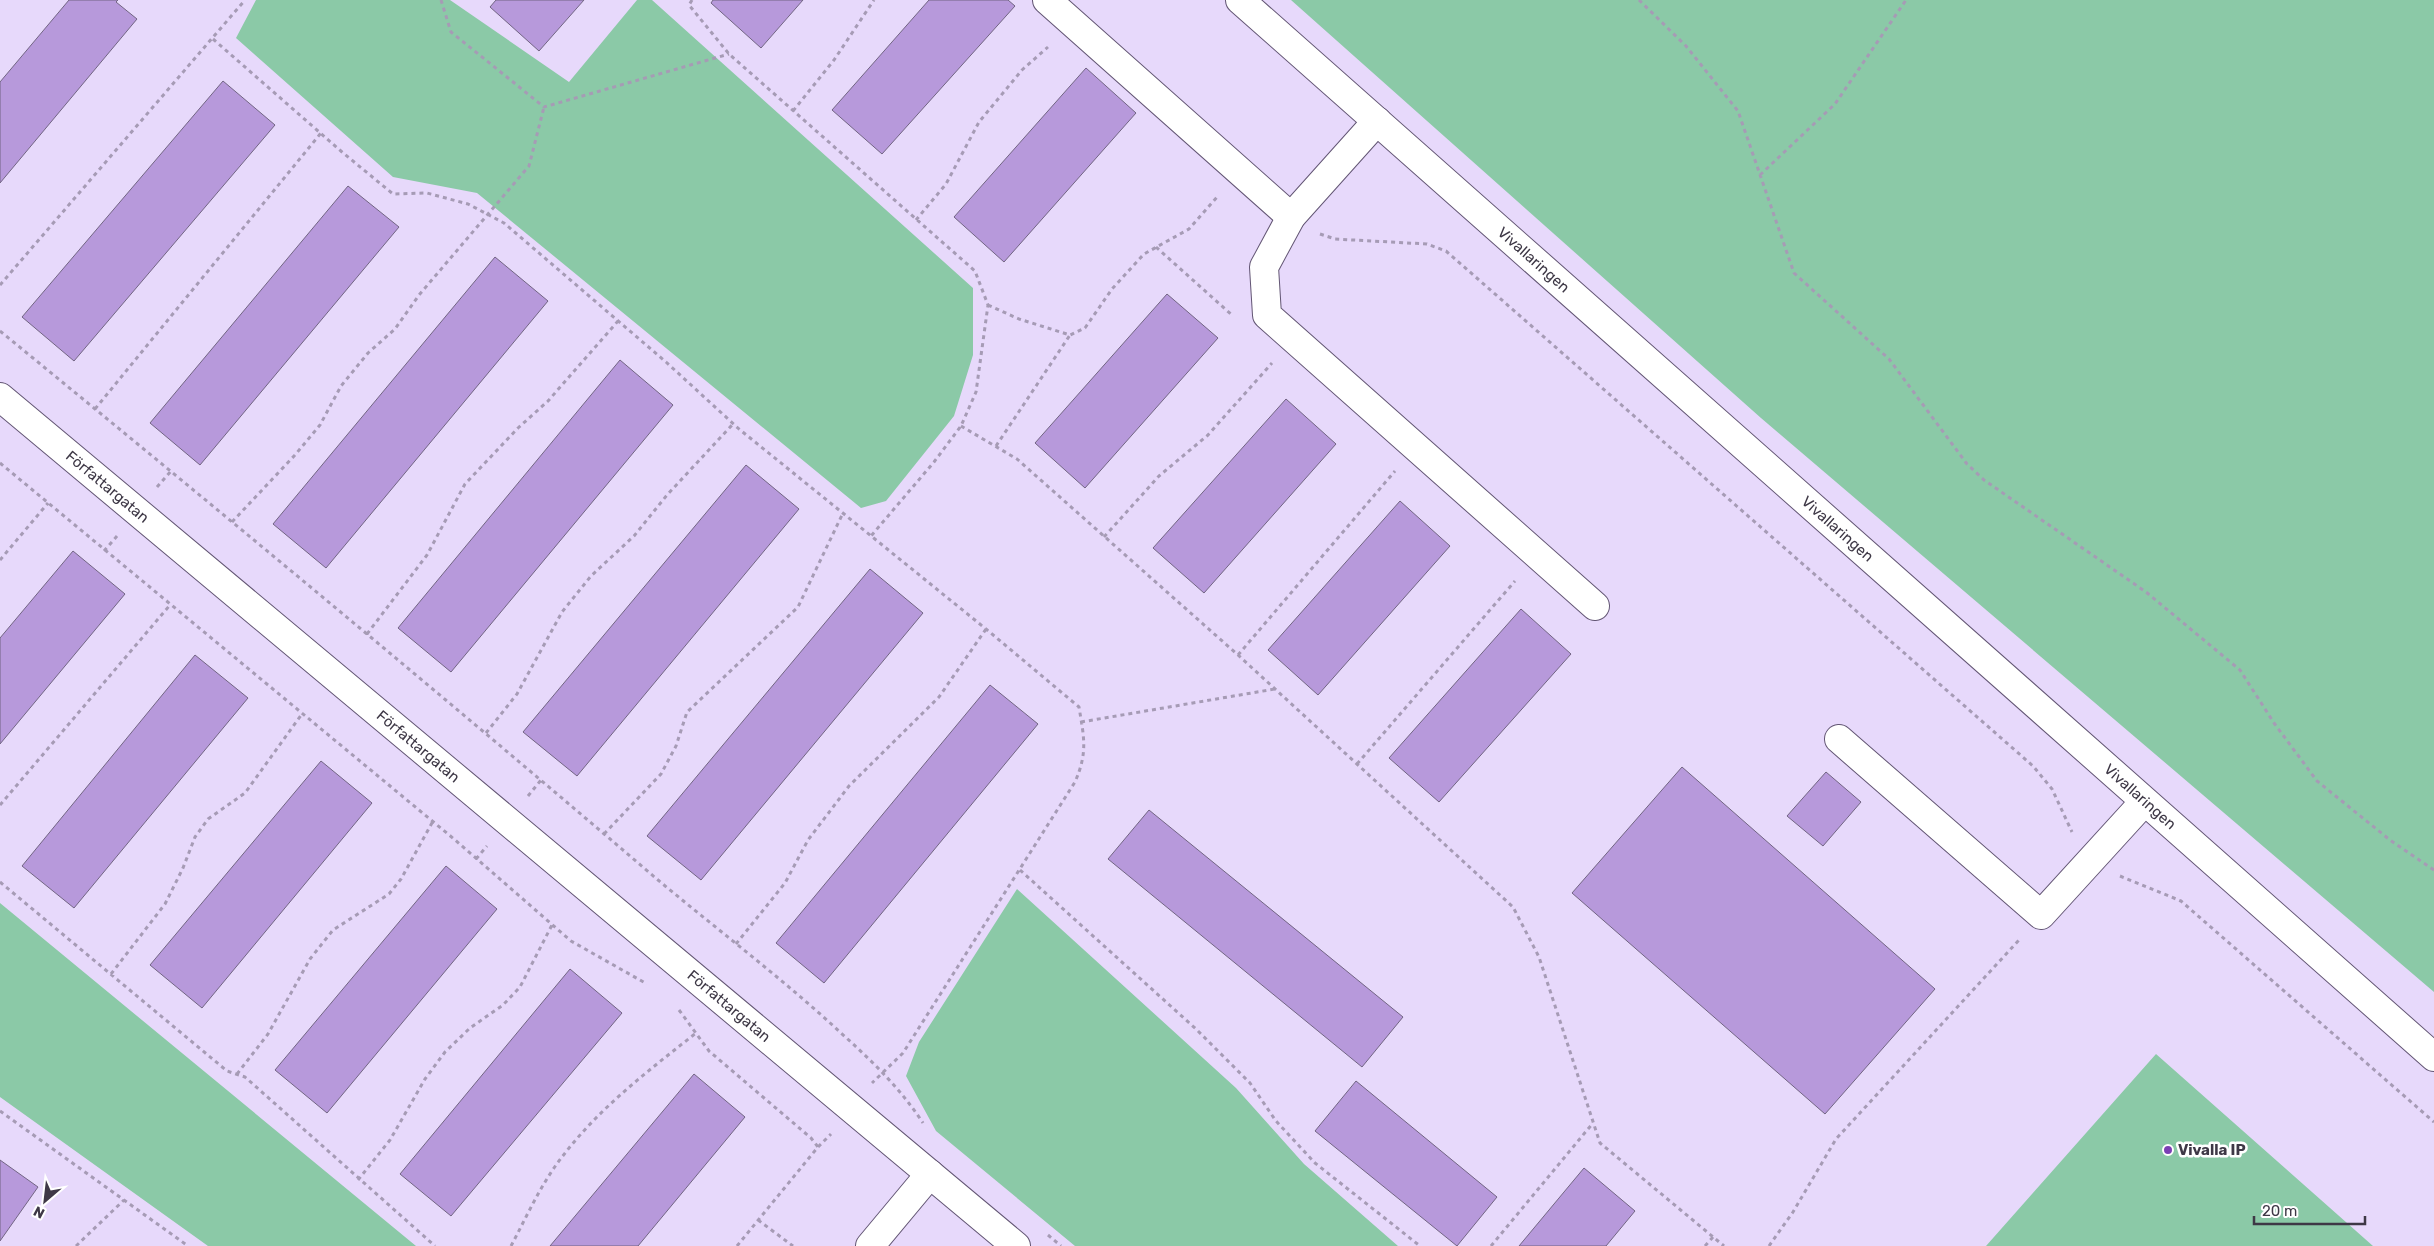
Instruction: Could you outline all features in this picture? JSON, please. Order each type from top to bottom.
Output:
[{"type":"street","points":[[1047,0],[1241,170],[1291,217]]},
{"type":"street","name":"Vivallaringen","points":[[1240,0],[2434,1057]]},
{"type":"street","points":[[1377,121],[1291,217],[1264,267],[1266,315],[1595,606]]},
{"type":"street","name":"Författargatan","points":[[0,397],[1016,1246]]},
{"type":"street","points":[[1839,739],[2041,916],[2144,802]]},
{"type":"street","points":[[870,1246],[930,1174]]},
{"type":"path","points":[[0,285],[245,0]]},
{"type":"path","points":[[441,0],[450,32],[544,107]]},
{"type":"path","points":[[692,0],[689,5],[729,54],[975,271],[988,305],[976,392],[961,426],[934,462],[871,536]]},
{"type":"path","points":[[793,111],[834,60],[874,0]]},
{"type":"path","points":[[1639,0],[1686,46],[1738,111],[1794,274],[1889,359],[1967,464],[1984,480],[2146,592],[2240,670],[2274,723],[2317,781],[2390,840],[2434,870]]},
{"type":"path","points":[[1760,175],[1835,104],[1906,0]]},
{"type":"path","points":[[916,220],[946,184],[978,122],[1022,70],[1074,24]]},
{"type":"path","points":[[213,39],[393,194],[427,193],[468,204],[504,223],[618,320],[733,424],[986,629],[1078,707],[1084,743],[1084,763],[1075,782],[1020,870],[903,1053],[882,1071],[866,1090],[845,1104],[818,1147],[738,1246]]},
{"type":"path","points":[[544,107],[729,54]]},
{"type":"path","points":[[232,522],[253,497],[296,455],[320,425],[341,386],[368,352],[395,329],[419,295],[528,166],[544,107]]},
{"type":"path","points":[[95,409],[321,133]]},
{"type":"path","points":[[996,446],[1070,335],[1085,328],[1112,289],[1144,254],[1189,229],[1241,170]]},
{"type":"path","points":[[1291,217],[1306,228],[1335,239],[1427,244],[1446,250],[2033,766],[2052,789],[2076,841]]},
{"type":"path","points":[[1156,247],[1235,318]]},
{"type":"path","points":[[988,305],[1019,319],[1070,335]]},
{"type":"path","points":[[367,634],[427,555],[465,484],[518,428],[548,401],[618,320]]},
{"type":"path","points":[[0,331],[486,733],[810,1005],[882,1071],[904,1095],[926,1127]]},
{"type":"path","points":[[1104,536],[1159,476],[1208,434],[1293,338]]},
{"type":"path","points":[[486,733],[517,694],[562,612],[591,576],[634,536],[667,495],[733,424]]},
{"type":"path","points":[[961,426],[1017,459],[1238,655],[1513,907],[1539,957],[1600,1143],[1724,1246]]},
{"type":"path","points":[[1238,655],[1416,447]]},
{"type":"path","points":[[0,463],[433,821],[571,941],[650,985]]},
{"type":"path","points":[[0,560],[48,503]]},
{"type":"path","points":[[604,834],[661,774],[676,746],[687,712],[798,607],[843,513]]},
{"type":"path","points":[[1357,764],[1538,555]]},
{"type":"path","points":[[0,806],[170,605]]},
{"type":"path","points":[[736,944],[785,883],[808,840],[848,786],[939,697],[986,629]]},
{"type":"path","points":[[1081,722],[1275,689]]},
{"type":"path","points":[[111,974],[165,904],[183,868],[195,837],[208,819],[245,793],[303,714]]},
{"type":"path","points":[[237,1074],[268,1034],[310,959],[333,930],[389,894],[401,879],[433,821]]},
{"type":"path","points":[[1020,870],[1196,1029],[1250,1082],[1276,1121],[1315,1163],[1420,1246]]},
{"type":"path","points":[[2113,872],[2181,901],[2434,1122]]},
{"type":"path","points":[[0,882],[227,1071],[245,1077],[358,1180],[435,1246]]},
{"type":"path","points":[[1769,1246],[1793,1212],[1836,1139],[2041,916]]},
{"type":"path","points":[[358,1180],[390,1140],[424,1079],[445,1052],[470,1028],[503,1005],[520,987],[552,925]]},
{"type":"path","points":[[674,1004],[709,1051],[811,1138],[818,1147]]},
{"type":"path","points":[[511,1246],[542,1188],[562,1157],[592,1122],[633,1084],[696,1033]]},
{"type":"path","points":[[0,1111],[188,1246]]},
{"type":"path","points":[[1490,1246],[1594,1123]]},
{"type":"path","points":[[76,1246],[124,1200]]},
{"type":"path","points":[[758,1220],[793,1246]]},
{"type":"path","points":[[1046,1233],[1061,1246]]},
{"type":"path","points":[[1705,1246],[1713,1237]]},
{"type":"green space","points":[[256,0],[450,0],[569,82],[637,0],[652,0],[973,288],[973,355],[954,416],[886,501],[861,508],[477,193],[393,177],[236,38]]},
{"type":"green space","points":[[1291,0],[2434,0],[2434,992],[1761,418]]},
{"type":"green space","points":[[1017,889],[1236,1088],[1304,1164],[1398,1246],[1075,1246],[936,1131],[906,1076],[919,1042]]},
{"type":"green space","points":[[0,903],[416,1246],[208,1246],[0,1097]]},
{"type":"green space","name":"Vivalla IP","points":[[2156,1054],[2373,1246],[1986,1246]]},
{"type":"building","points":[[69,0],[118,0],[116,2],[137,19],[0,183],[0,82]]},
{"type":"building","points":[[496,0],[584,0],[539,51],[490,7]]},
{"type":"building","points":[[713,0],[803,0],[761,48],[711,3]]},
{"type":"building","points":[[929,0],[1008,0],[1015,6],[882,154],[832,110]]},
{"type":"building","points":[[1086,68],[1136,113],[1004,262],[954,217]]},
{"type":"building","points":[[223,81],[275,125],[74,361],[22,317]]},
{"type":"building","points":[[348,186],[399,227],[200,465],[150,423]]},
{"type":"building","points":[[495,257],[548,301],[326,568],[273,524]]},
{"type":"building","points":[[1167,294],[1218,338],[1085,488],[1035,443]]},
{"type":"building","points":[[620,360],[673,405],[451,672],[398,628]]},
{"type":"building","points":[[1286,399],[1336,444],[1204,593],[1153,548]]},
{"type":"building","points":[[746,465],[799,509],[577,776],[523,732]]},
{"type":"building","points":[[1400,501],[1450,546],[1318,695],[1268,650]]},
{"type":"building","points":[[73,551],[125,594],[0,744],[0,638]]},
{"type":"building","points":[[870,569],[923,613],[701,880],[647,836]]},
{"type":"building","points":[[1521,609],[1571,654],[1439,802],[1389,758]]},
{"type":"building","points":[[195,655],[248,698],[74,908],[22,866]]},
{"type":"building","points":[[990,685],[1038,724],[824,983],[776,943]]},
{"type":"building","points":[[321,761],[372,803],[202,1008],[150,965]]},
{"type":"building","points":[[1682,767],[1935,989],[1825,1114],[1572,893]]},
{"type":"building","points":[[1826,772],[1861,802],[1823,846],[1787,816]]},
{"type":"building","points":[[1149,810],[1403,1017],[1362,1067],[1108,859]]},
{"type":"building","points":[[446,866],[497,909],[327,1113],[275,1070]]},
{"type":"building","points":[[570,969],[622,1013],[451,1216],[400,1174]]},
{"type":"building","points":[[694,1074],[745,1117],[638,1246],[550,1246]]},
{"type":"building","points":[[1356,1081],[1497,1197],[1457,1246],[1315,1131]]},
{"type":"building","points":[[0,1160],[38,1187],[0,1241]]},
{"type":"building","points":[[1584,1168],[1635,1211],[1606,1246],[1519,1246]]},
{"type":"place","name":"Vivalla IP","points":[[2168,1150]]}]
